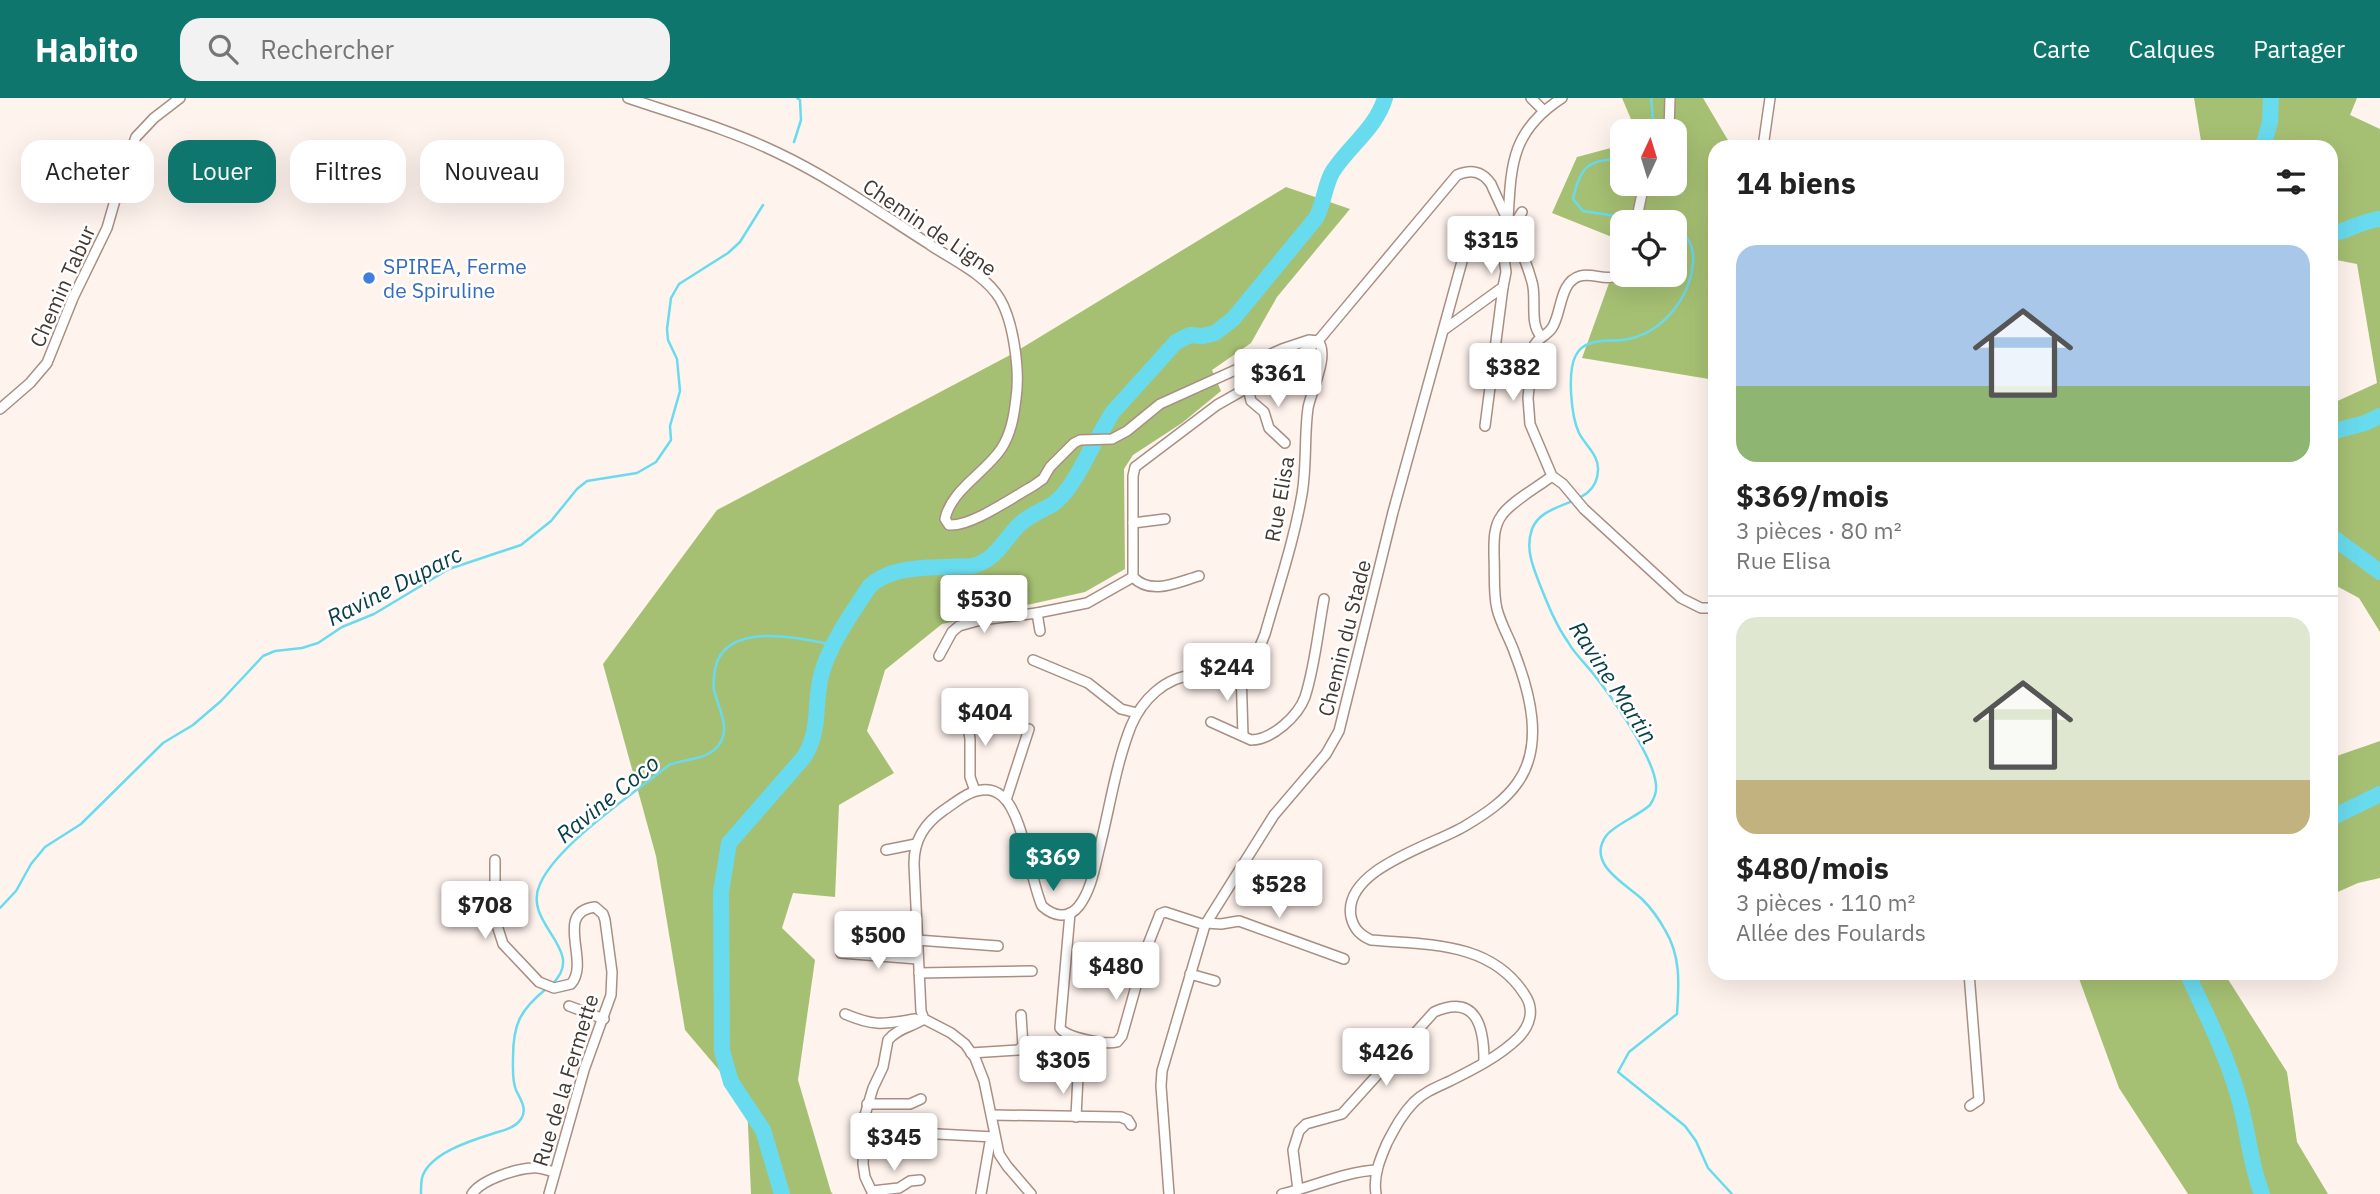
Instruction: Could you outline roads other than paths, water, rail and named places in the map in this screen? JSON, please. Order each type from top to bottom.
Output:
[{"type":"street","name":"Chemin Tabur","points":[[0,409],[30,383],[47,363],[73,298],[107,228],[136,137],[154,118],[180,98]]},
{"type":"street","name":"Chemin de Ligne","points":[[628,98],[717,128],[779,153],[890,219],[979,277],[1000,299],[1009,323],[1014,352],[1017,395],[1012,424],[1002,448],[950,506],[945,519],[949,525],[968,521],[1033,486],[1080,440],[1112,439],[1160,404],[1282,349],[1318,341]]},
{"type":"street","points":[[1531,98],[1543,110]]},
{"type":"street","points":[[1509,226],[1510,180],[1516,153],[1524,134],[1543,110],[1562,98]]},
{"type":"street","points":[[1669,119],[1670,98]]},
{"type":"street","points":[[1764,140],[1770,98]]},
{"type":"street","points":[[1133,577],[1135,467],[1217,405],[1277,371],[1318,341],[1457,175],[1474,171],[1486,176],[1532,283],[1537,331],[1541,336]]},
{"type":"street","points":[[1485,426],[1506,272],[1501,237],[1522,212]]},
{"type":"street","name":"Chemin du Stade","points":[[1169,1194],[1162,1071],[1190,974],[1206,924],[1273,815],[1325,754],[1339,731],[1392,512],[1466,247]]},
{"type":"street","points":[[1610,277],[1589,275],[1574,278],[1567,288],[1552,328],[1541,336],[1533,348],[1528,398],[1530,424],[1552,476],[1681,598],[1701,608],[1708,608]]},
{"type":"street","points":[[1445,329],[1503,287]]},
{"type":"street","name":"Rue Elisa","points":[[1241,670],[1258,651],[1265,634],[1298,517],[1304,479],[1308,406],[1322,351],[1318,341]]},
{"type":"street","points":[[1304,380],[1307,374],[1319,367]]},
{"type":"street","points":[[1248,387],[1251,401],[1264,412],[1269,428],[1284,443]]},
{"type":"street","points":[[1376,1194],[1377,1170],[1397,1123],[1415,1101],[1503,1050],[1524,1031],[1531,1011],[1530,1002],[1523,991],[1493,963],[1467,951],[1436,945],[1371,940],[1360,935],[1351,914],[1352,900],[1360,886],[1386,864],[1462,828],[1499,803],[1519,780],[1533,748],[1533,731],[1525,682],[1497,607],[1494,536],[1498,522],[1506,510],[1552,476]]},
{"type":"street","points":[[1133,523],[1165,519]]},
{"type":"street","points":[[1133,577],[1147,586],[1159,587],[1199,576]]},
{"type":"street","points":[[939,656],[952,632],[959,626],[1087,603],[1133,577]]},
{"type":"street","points":[[1211,722],[1258,740],[1276,731],[1303,701],[1324,598]]},
{"type":"street","points":[[1037,613],[1040,631]]},
{"type":"street","points":[[1265,634],[1275,630]]},
{"type":"street","points":[[1033,660],[1088,683],[1121,709],[1137,713]]},
{"type":"street","points":[[924,1019],[919,1000],[914,863],[916,844],[921,833],[938,814],[975,791],[993,791],[1006,800],[1017,824],[1042,906],[1049,913],[1060,916],[1079,906],[1092,878],[1125,744],[1137,713],[1154,693],[1179,677],[1234,673],[1241,670],[1243,736]]},
{"type":"street","points":[[966,713],[970,739],[970,777],[975,791]]},
{"type":"street","points":[[1006,800],[1030,729]]},
{"type":"street","points":[[886,850],[916,844]]},
{"type":"street","name":"Rue de la Fermette","points":[[495,860],[495,919],[499,937],[539,982],[551,987],[571,984],[576,979],[579,959],[573,936],[574,925],[587,908],[595,907],[603,914],[604,920],[612,972],[611,995],[584,1070],[548,1194]]},
{"type":"street","points":[[1070,913],[1060,1028],[1065,1035],[1109,1043],[1117,1042],[1122,1036],[1147,947],[1160,914],[1165,912],[1214,925],[1239,921],[1344,959]]},
{"type":"street","points":[[918,940],[998,946]]},
{"type":"street","points":[[841,953],[918,959]]},
{"type":"street","points":[[919,973],[1032,971]]},
{"type":"street","points":[[1190,974],[1215,981]]},
{"type":"street","points":[[1970,980],[1979,1100],[1970,1106]]},
{"type":"street","points":[[569,1006],[604,1018]]},
{"type":"street","points":[[1298,1190],[1293,1150],[1299,1131],[1306,1124],[1342,1114],[1434,1012],[1452,1006],[1472,1013],[1481,1025],[1484,1037],[1484,1061]]},
{"type":"street","points":[[845,1014],[863,1022],[883,1025],[924,1019],[951,1032],[965,1044],[984,1081],[999,1154],[1031,1194]]},
{"type":"street","points":[[971,1053],[1018,1050],[1023,1046],[1021,1015]]},
{"type":"street","points":[[920,1180],[909,1181],[899,1188],[872,1193],[863,1164],[867,1104],[883,1067],[888,1040],[901,1029],[924,1019]]},
{"type":"street","points":[[1076,1117],[1078,1076]]},
{"type":"street","points":[[867,1104],[910,1104],[921,1099]]},
{"type":"street","points":[[992,1115],[1121,1117],[1131,1125]]},
{"type":"street","points":[[900,1132],[994,1137]]},
{"type":"street","points":[[981,1194],[990,1142],[994,1137]]},
{"type":"street","points":[[472,1194],[481,1184],[524,1169],[541,1168],[554,1172]]},
{"type":"street","points":[[1282,1194],[1359,1171],[1377,1170]]},
{"type":"street","points":[[1328,1182],[1331,1194]]},
{"type":"waterway","name":"Ravine Duparc","points":[[794,142],[801,120],[800,100],[797,98]]},
{"type":"waterway","points":[[1099,436],[1112,413],[1176,342],[1190,335],[1215,333],[1233,319],[1316,218],[1333,171],[1369,127],[1385,98]]},
{"type":"waterway","name":"Ravine Martin","points":[[1651,98],[1653,119]]},
{"type":"waterway","points":[[2265,140],[2270,122],[2271,98]]},
{"type":"waterway","name":"Ravine Martin","points":[[1610,160],[1594,163],[1583,172],[1573,199],[1583,211],[1610,215]]},
{"type":"waterway","name":"Ravine Duparc","points":[[0,908],[16,891],[31,864],[45,847],[81,824],[163,743],[193,725],[221,701],[263,656],[275,651],[318,643],[342,627],[374,614],[449,569],[521,545],[551,521],[587,481],[637,473],[656,462],[671,440],[670,426],[680,391],[677,359],[668,340],[671,298],[679,284],[728,253],[740,242],[763,205]]},
{"type":"waterway","points":[[2338,232],[2380,219]]},
{"type":"waterway","name":"Ravine Martin","points":[[1687,238],[1693,252],[1691,276],[1673,311],[1642,335],[1592,343],[1580,349],[1576,355],[1571,382],[1572,405],[1579,433],[1591,450],[1598,470],[1589,491],[1538,519],[1530,536],[1530,551],[1537,578],[1560,629],[1630,726],[1648,759],[1656,785],[1655,796],[1650,805],[1606,836],[1601,846],[1601,856],[1610,872],[1651,909],[1670,940],[1678,970],[1677,1014],[1629,1052],[1618,1072],[1685,1126],[1696,1141],[1708,1168],[1732,1194]]},
{"type":"waterway","points":[[2338,430],[2380,416]]},
{"type":"waterway","points":[[782,1194],[763,1130],[731,1082],[722,1051],[721,892],[729,843],[804,757],[813,736],[819,683],[826,661],[842,628],[869,587],[879,579],[903,570],[972,566],[988,559],[1024,521],[1059,499],[1076,477],[1093,446]]},
{"type":"waterway","points":[[2338,541],[2380,572]]},
{"type":"waterway","name":"Ravine Coco","points":[[551,985],[561,972],[563,960],[560,948],[539,912],[537,899],[540,884],[562,853],[617,805],[669,765],[701,757],[718,746],[724,726],[714,682],[715,669],[722,654],[733,644],[748,638],[766,636],[834,645]]},
{"type":"waterway","points":[[2338,815],[2380,794]]},
{"type":"waterway","points":[[2190,980],[2216,1035],[2234,1083],[2262,1194]]},
{"type":"waterway","name":"Ravine Coco","points":[[421,1194],[422,1178],[426,1169],[443,1154],[511,1128],[521,1119],[524,1108],[513,1078],[514,1036],[524,1011],[546,989]]},
{"type":"place","name":"SPIREA, Ferme de Spiruline","points":[[369,278]]}]
